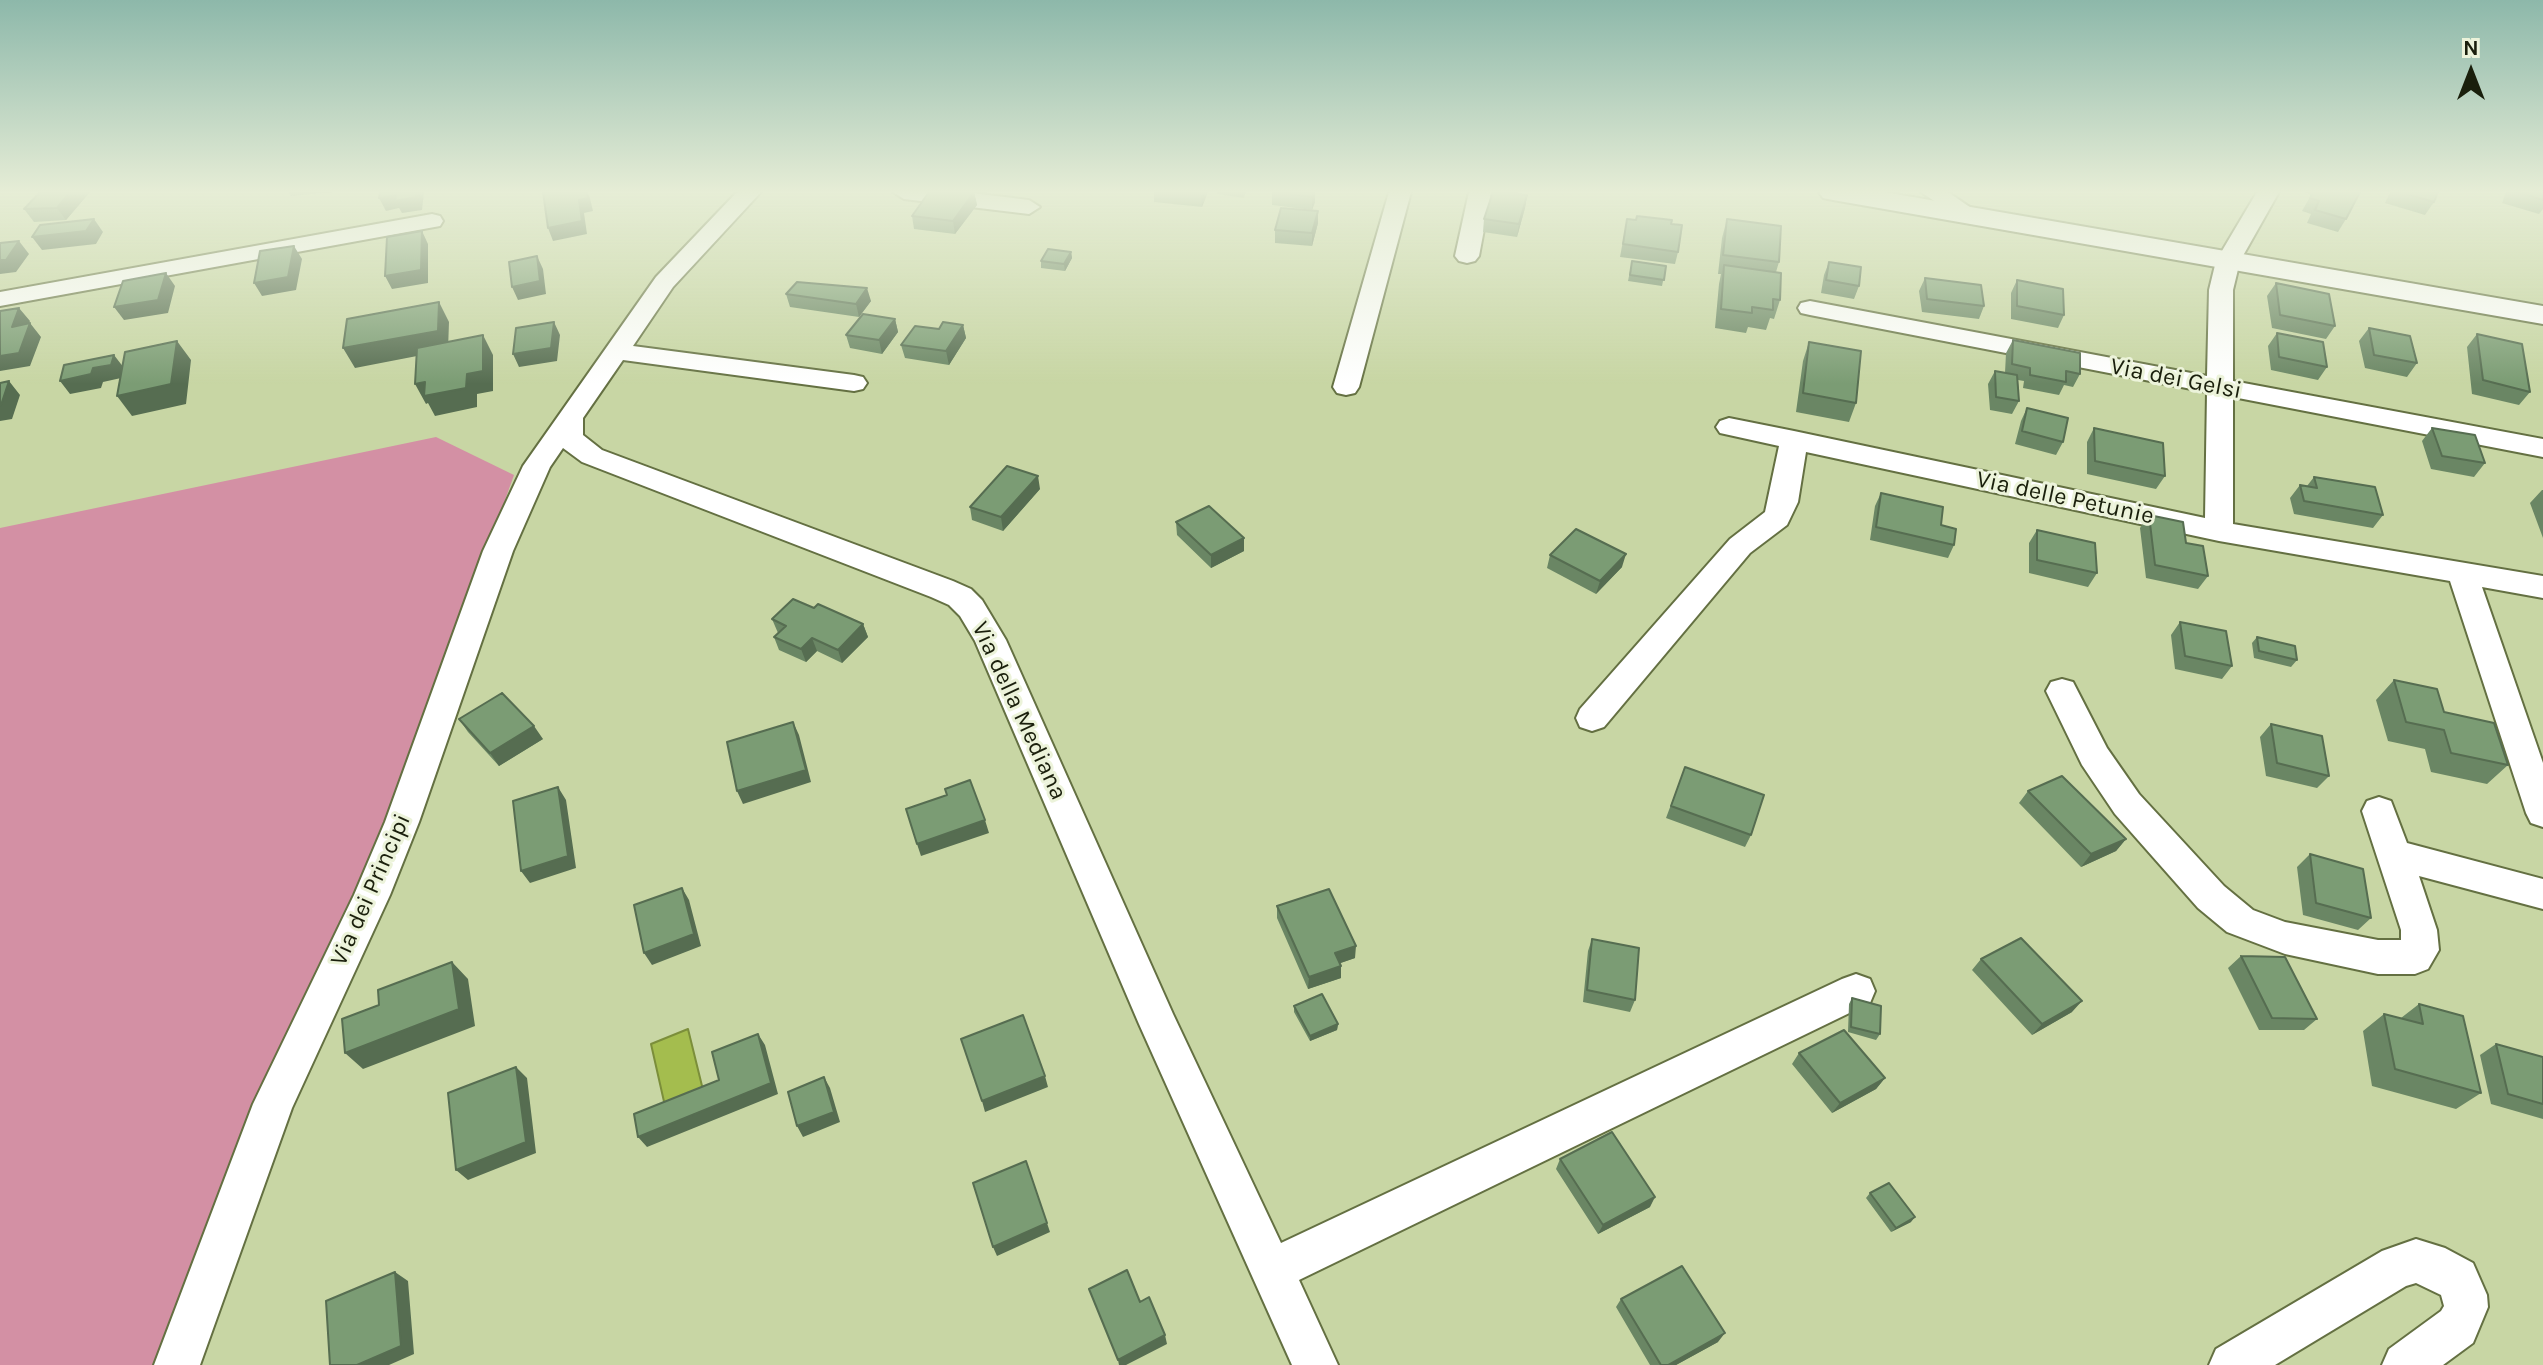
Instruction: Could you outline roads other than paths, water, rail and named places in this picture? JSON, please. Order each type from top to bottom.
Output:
[{"type":"main road","points":[[2197,256],[2543,315]]},
{"type":"street","points":[[0,299],[251,256]]},
{"type":"street","points":[[0,307],[268,256]]},
{"type":"street","points":[[570,418],[615,351],[688,256]]},
{"type":"street","points":[[1346,387],[1382,256]]},
{"type":"street","points":[[2219,531],[2221,290],[2231,256]]},
{"type":"street","name":"Via dei Gelsi","points":[[1810,308],[2543,448]]},
{"type":"street","points":[[615,351],[854,383]]},
{"type":"street","name":"Via della Mediana","points":[[570,418],[571,440],[592,456],[942,589],[960,597],[971,608],[990,640],[1152,1010],[1315,1365]]},
{"type":"street","name":"Via dei Principi","points":[[177,1365],[273,1104],[372,895],[406,814],[498,551],[537,466],[570,418]]},
{"type":"street","name":"Via delle Petunie","points":[[1729,427],[2219,531],[2543,587]]},
{"type":"street","points":[[1592,718],[1740,546],[1777,518],[1784,502],[1794,440]]},
{"type":"street","points":[[2462,573],[2543,813]]},
{"type":"street","points":[[2062,691],[2094,756],[2118,793],[2201,887],[2240,921],[2285,938],[2378,957],[2415,957],[2420,950],[2419,930],[2379,811]]},
{"type":"street","points":[[2394,854],[2543,894]]},
{"type":"street","points":[[1271,1271],[1856,991]]},
{"type":"street","points":[[2232,1365],[2397,1266],[2416,1261],[2430,1263],[2457,1279],[2465,1295],[2466,1307],[2457,1327],[2405,1365]]}]
